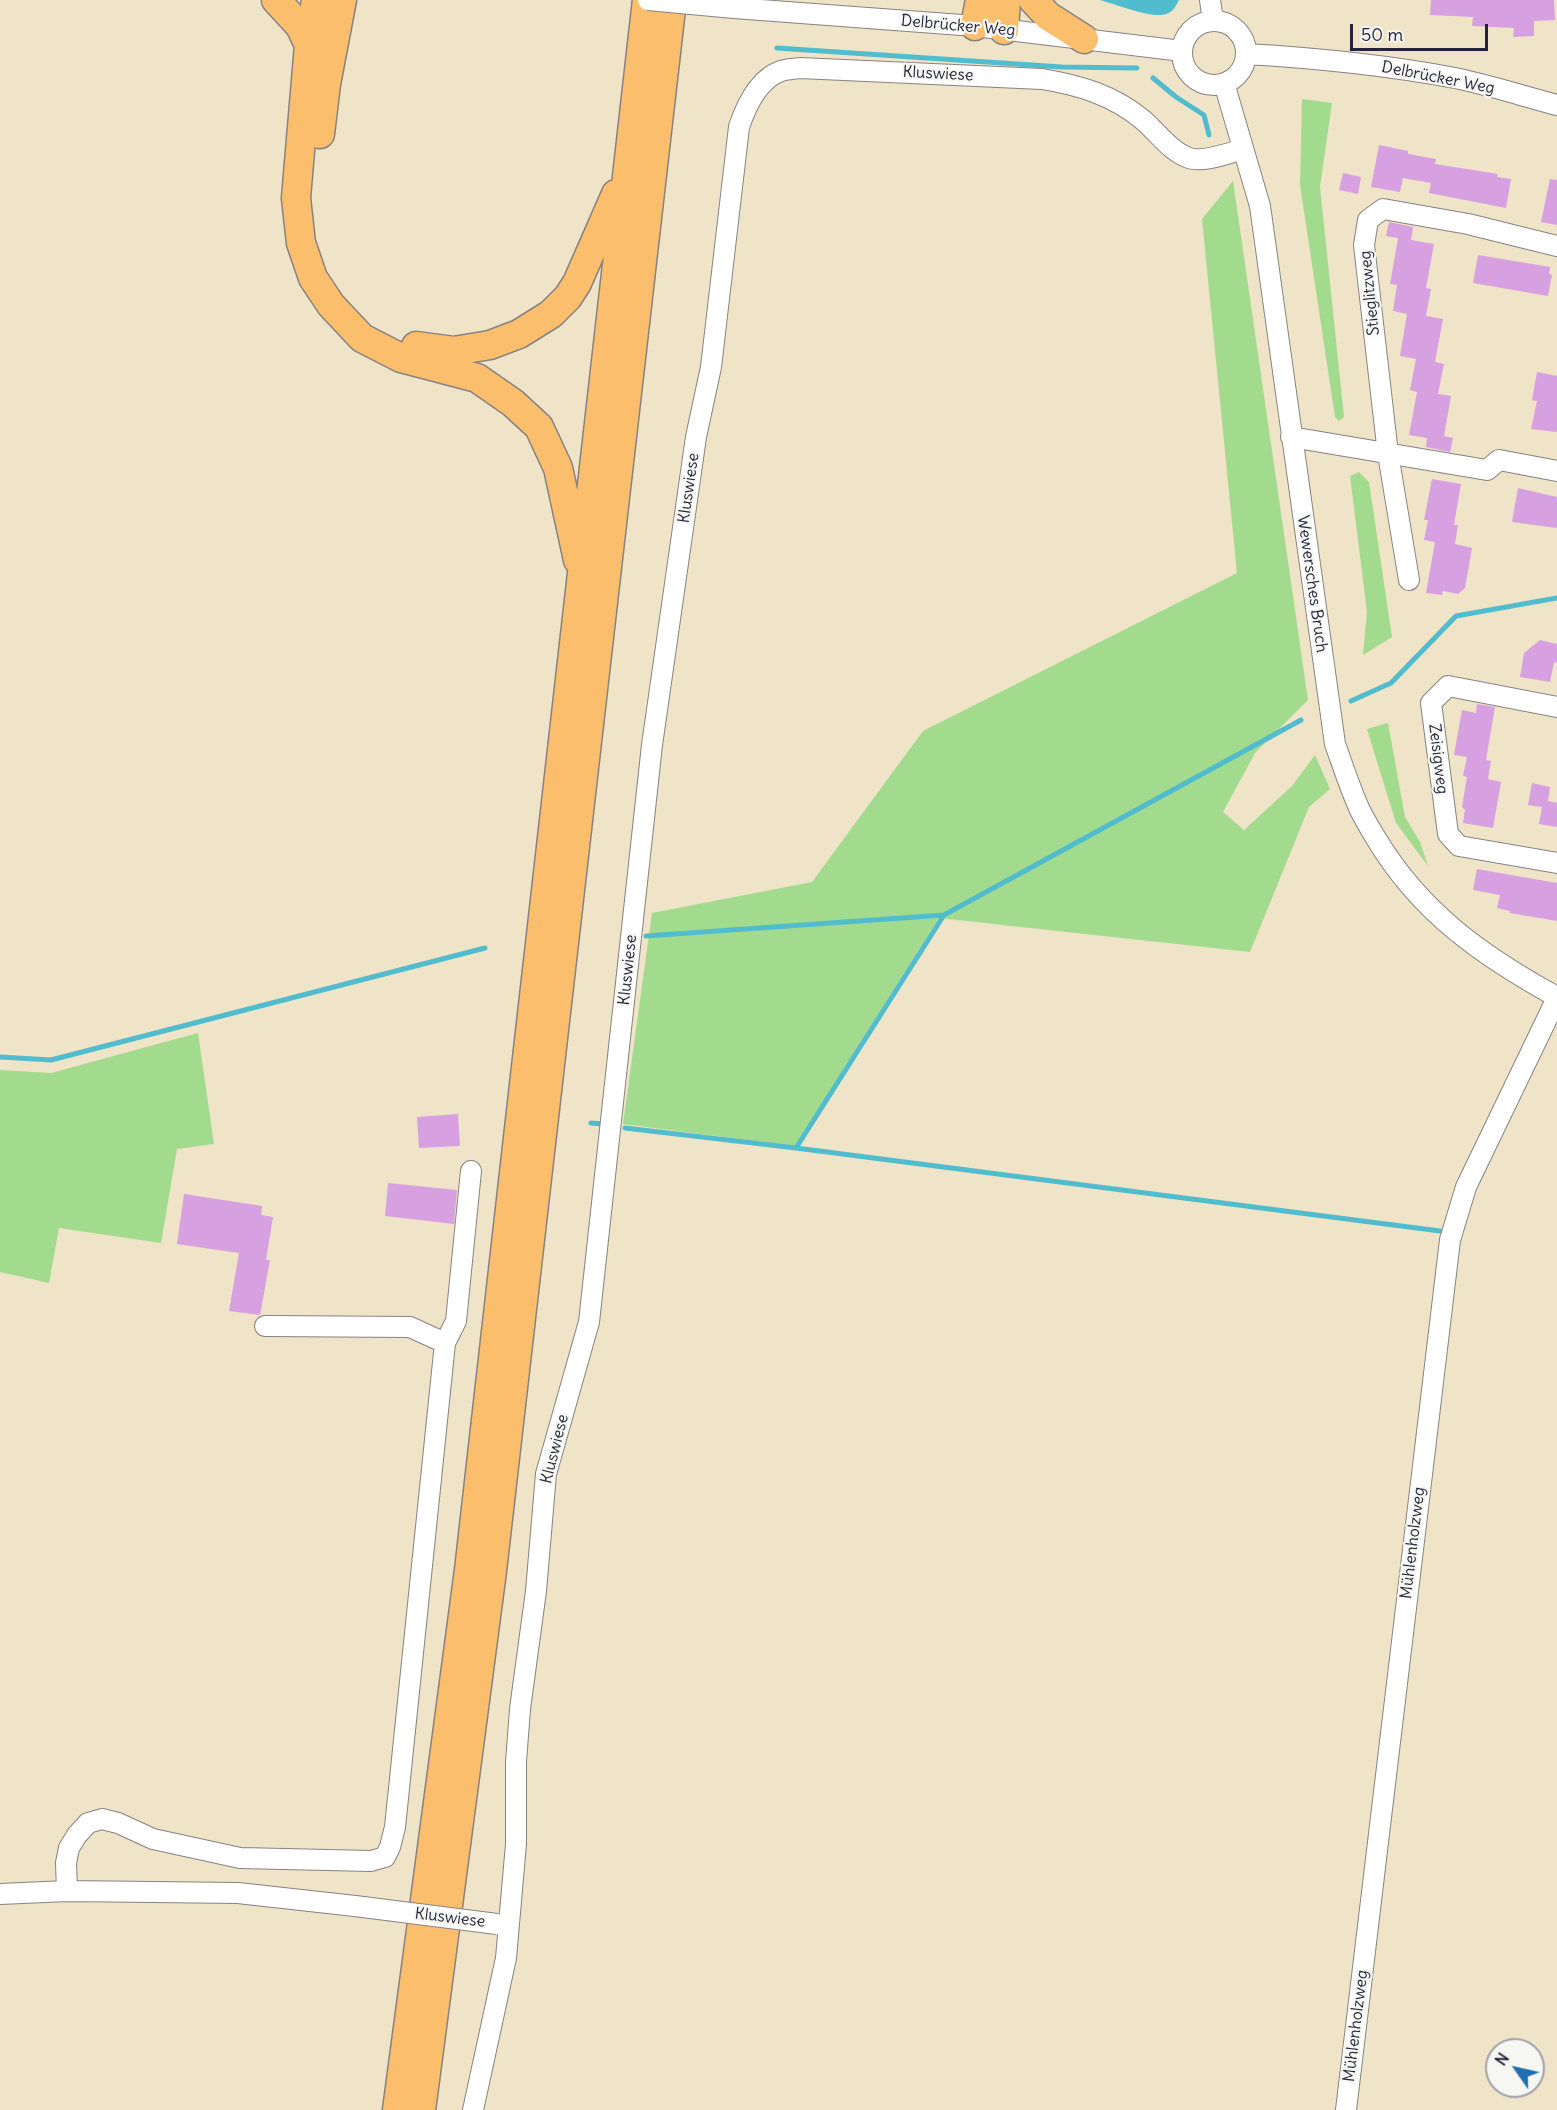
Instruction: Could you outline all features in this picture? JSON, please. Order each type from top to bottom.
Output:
[{"type":"highway","points":[[276,0],[300,26],[309,45]]},
{"type":"highway","points":[[316,0],[309,45],[296,198],[301,243],[313,278],[331,305],[362,338],[401,358],[477,378],[513,403],[539,427],[558,468],[583,576]]},
{"type":"highway","points":[[342,0],[326,84],[313,199],[317,252],[328,278],[345,301],[375,330],[412,345],[454,351],[490,345],[519,334],[551,314],[568,297],[577,283],[628,168]]},
{"type":"highway","points":[[397,2110],[469,1570],[647,0]]},
{"type":"highway","points":[[422,2110],[494,1559],[672,0]]},
{"type":"highway","points":[[1004,30],[1006,0]]},
{"type":"highway","points":[[1033,0],[1048,16],[1084,39]]},
{"type":"street","name":"Delbrücker Weg","points":[[647,0],[734,8],[977,13],[1004,30],[1182,51]]},
{"type":"street","points":[[1210,0],[1213,21]]},
{"type":"street","points":[[1213,21],[1224,22],[1240,34],[1245,44],[1246,54],[1239,72],[1224,83],[1214,85],[1195,78],[1188,70],[1182,51],[1184,42],[1196,27],[1213,21]]},
{"type":"street","name":"Delbrücker Weg","points":[[1246,54],[1316,59],[1435,75],[1557,105]]},
{"type":"street","name":"Kluswiese","points":[[0,1894],[238,1893],[503,1925],[516,1844],[516,1762],[520,1709],[536,1591],[546,1474],[589,1322],[652,745],[696,437],[711,367],[739,128],[746,105],[762,85],[779,72],[800,68],[1042,79],[1073,84],[1124,106],[1143,120],[1170,146],[1191,159],[1216,157],[1243,149]]},
{"type":"street","name":"Wewersches Bruch","points":[[1224,83],[1260,206],[1335,744],[1359,810],[1392,865],[1427,906],[1479,951],[1511,972],[1557,997]]},
{"type":"street","name":"Stieglitzweg","points":[[1409,580],[1388,454],[1364,245],[1368,220],[1383,209],[1468,224],[1557,246]]},
{"type":"street","points":[[1291,437],[1487,470],[1499,460],[1557,471]]},
{"type":"street","name":"Zeisigweg","points":[[1557,707],[1448,686],[1431,703],[1448,834],[1459,846],[1557,863]]},
{"type":"street","name":"Mühlenholzweg","points":[[1346,2110],[1450,1240],[1466,1187],[1557,997]]},
{"type":"street","points":[[67,1892],[66,1863],[69,1848],[88,1823],[102,1819],[118,1823],[153,1839],[240,1858],[371,1861],[385,1857],[395,1827],[445,1343],[456,1321],[471,1171]]},
{"type":"street","points":[[265,1326],[410,1327],[445,1343]]},
{"type":"street","points":[[473,2110],[506,1958],[503,1925]]},
{"type":"green space","points":[[1302,99],[1332,103],[1320,187],[1344,417],[1339,421],[1335,417],[1300,185]]},
{"type":"green space","points":[[1233,181],[1308,700],[1255,753],[1223,812],[1244,830],[1292,786],[1315,755],[1330,789],[1309,807],[1250,952],[939,918],[795,1146],[623,1124],[652,913],[812,882],[923,731],[1237,573],[1202,219]]},
{"type":"green space","points":[[1359,472],[1369,482],[1392,637],[1363,655],[1367,612],[1350,476]]},
{"type":"green space","points":[[1388,723],[1405,817],[1420,842],[1428,866],[1396,823],[1367,729]]},
{"type":"green space","points":[[198,1033],[214,1144],[177,1149],[161,1243],[59,1228],[49,1283],[0,1272],[0,1070],[51,1073]]},
{"type":"water","points":[[1100,0],[1179,0],[1171,12],[1160,15],[1143,13]]},
{"type":"building","points":[[1431,0],[1554,0],[1555,20],[1534,21],[1534,36],[1513,37],[1514,28],[1472,26],[1473,17],[1430,15]]},
{"type":"building","points":[[1379,145],[1408,151],[1408,154],[1436,159],[1435,164],[1498,174],[1497,177],[1511,179],[1506,208],[1429,193],[1431,183],[1403,178],[1400,192],[1371,187]]},
{"type":"building","points":[[1343,173],[1361,177],[1358,194],[1339,190]]},
{"type":"building","points":[[1550,179],[1557,180],[1557,225],[1541,222]]},
{"type":"building","points":[[1389,222],[1413,227],[1411,240],[1434,244],[1426,288],[1431,289],[1426,316],[1443,319],[1435,362],[1444,364],[1438,394],[1451,396],[1444,436],[1453,438],[1450,452],[1426,447],[1427,438],[1409,435],[1417,392],[1410,390],[1416,359],[1400,356],[1407,314],[1393,311],[1397,285],[1390,284],[1398,238],[1386,236]]},
{"type":"building","points":[[1478,255],[1550,267],[1549,274],[1552,275],[1548,296],[1473,283]]},
{"type":"building","points":[[1537,372],[1557,376],[1557,432],[1531,429],[1537,401],[1532,400]]},
{"type":"building","points":[[1432,479],[1461,484],[1454,525],[1458,525],[1455,544],[1472,548],[1465,588],[1458,594],[1443,591],[1442,595],[1426,593],[1435,542],[1424,540],[1428,520],[1424,520]]},
{"type":"building","points":[[1518,488],[1557,497],[1557,528],[1512,522]]},
{"type":"building","points":[[1540,640],[1557,644],[1557,663],[1554,662],[1550,682],[1520,677],[1524,653]]},
{"type":"building","points":[[1477,704],[1495,707],[1486,760],[1491,761],[1488,779],[1501,782],[1493,828],[1463,823],[1465,810],[1462,807],[1467,777],[1463,776],[1467,757],[1454,755],[1462,710],[1476,713]]},
{"type":"building","points":[[1532,783],[1550,787],[1548,801],[1557,803],[1557,827],[1539,824],[1542,807],[1528,805]]},
{"type":"building","points":[[1477,869],[1557,883],[1557,921],[1510,913],[1510,911],[1497,908],[1500,895],[1473,890]]},
{"type":"building","points":[[458,1114],[460,1146],[419,1148],[417,1117]]},
{"type":"building","points":[[388,1183],[457,1190],[454,1224],[385,1216]]},
{"type":"building","points":[[184,1194],[262,1206],[261,1215],[273,1217],[266,1260],[270,1260],[260,1315],[229,1311],[239,1253],[177,1244]]},
{"type":"waterway","points":[[777,48],[1062,67],[1137,68]]},
{"type":"waterway","points":[[1153,78],[1176,97],[1204,115],[1209,135]]},
{"type":"waterway","points":[[1351,701],[1391,683],[1456,616],[1557,598]]},
{"type":"waterway","points":[[646,936],[944,915],[1301,720]]},
{"type":"waterway","points":[[625,1128],[796,1148],[944,915]]},
{"type":"waterway","points":[[0,1057],[51,1060],[485,948]]},
{"type":"waterway","points":[[591,1123],[602,1124]]},
{"type":"waterway","points":[[796,1148],[1440,1231]]}]
